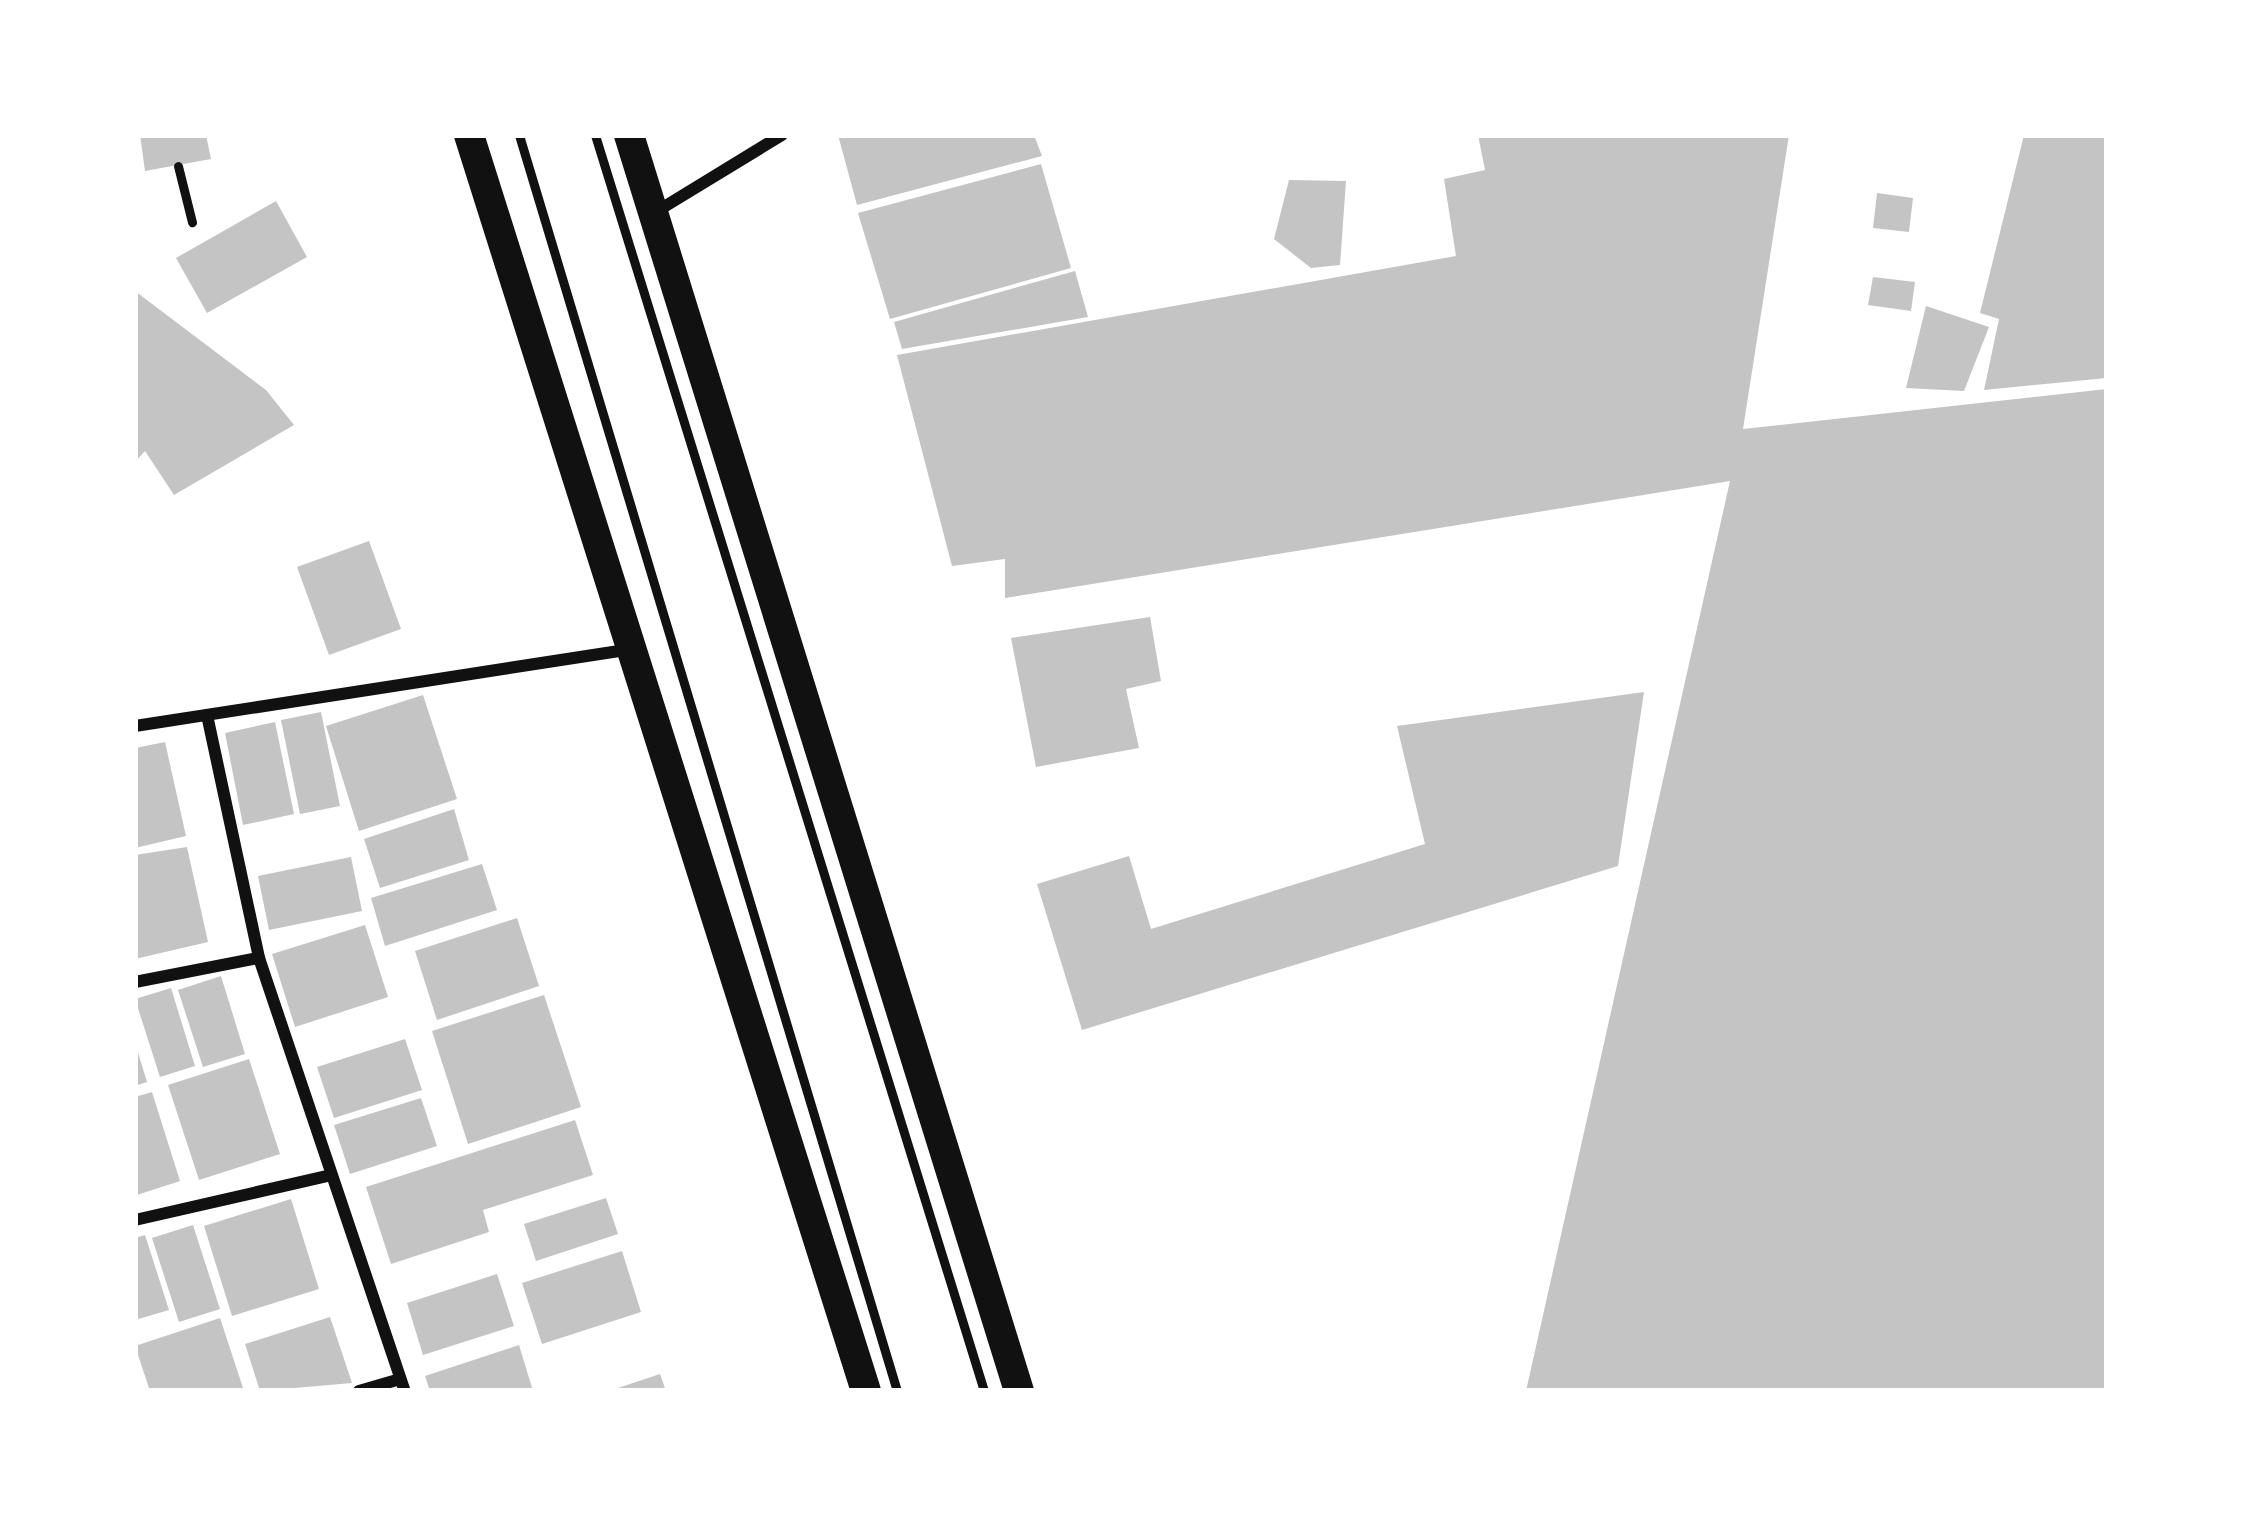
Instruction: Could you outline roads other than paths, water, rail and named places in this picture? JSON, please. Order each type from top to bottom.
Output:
[{"type":"main road","points":[[470,135],[866,1391]]},
{"type":"main road","points":[[628,135],[1019,1391]]},
{"type":"street","points":[[653,213],[782,135]]},
{"type":"street","points":[[135,726],[633,649]]},
{"type":"street","points":[[207,715],[259,958],[403,1385],[359,1391]]},
{"type":"street","points":[[135,982],[259,958]]},
{"type":"street","points":[[135,1220],[331,1175]]},
{"type":"lane","points":[[519,135],[897,1391]]},
{"type":"lane","points":[[595,135],[985,1391]]},
{"type":"lane","points":[[178,166],[192,222]]}]
